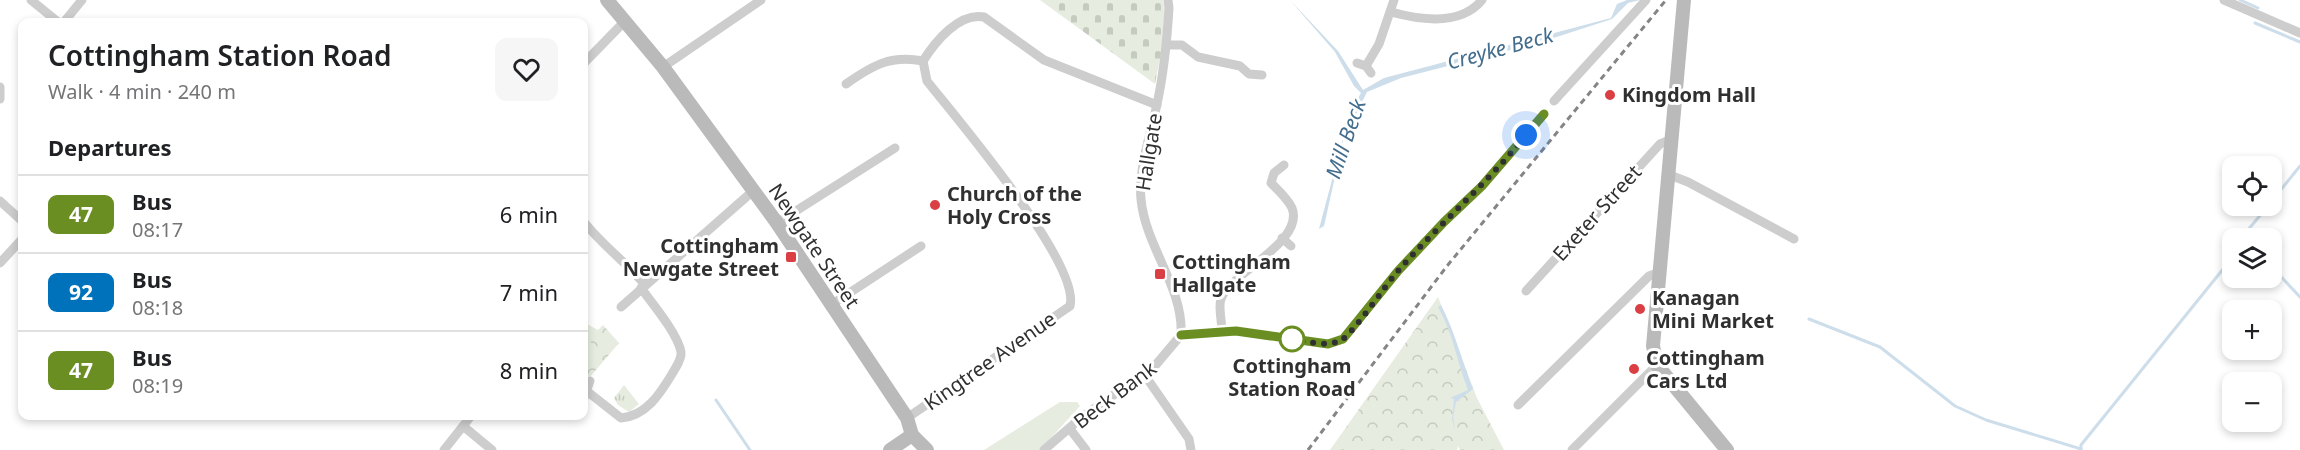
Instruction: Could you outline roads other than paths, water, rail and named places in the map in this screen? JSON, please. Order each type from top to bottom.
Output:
[{"type":"main road","name":"Newgate Street","points":[[607,0],[663,67],[777,223],[907,418],[912,435],[927,450]]},
{"type":"main road","points":[[1684,0],[1653,346],[1658,365],[1726,450]]},
{"type":"main road","points":[[890,450],[912,435]]},
{"type":"street","points":[[31,0],[53,18]]},
{"type":"street","points":[[67,18],[82,0]]},
{"type":"street","points":[[663,67],[761,0]]},
{"type":"street","name":"Hallgate","points":[[1168,0],[1170,8],[1167,45],[1143,167],[1140,199],[1150,235],[1179,311],[1181,335]]},
{"type":"street","points":[[1365,67],[1391,12],[1394,0]]},
{"type":"street","points":[[1391,12],[1430,21],[1462,14],[1476,7],[1482,0]]},
{"type":"street","points":[[1554,101],[1646,0]]},
{"type":"street","points":[[2224,0],[2300,33]]},
{"type":"street","points":[[848,70],[850,81],[882,62],[902,57],[923,61],[932,46],[965,18],[974,15],[984,17],[1044,60],[1157,105]]},
{"type":"street","points":[[588,59],[626,20]]},
{"type":"street","points":[[1167,45],[1182,45],[1198,57],[1240,66],[1249,74],[1262,75]]},
{"type":"street","name":"Kingtree Avenue","points":[[907,418],[1070,306],[1073,295],[1049,244],[927,81],[923,61]]},
{"type":"street","points":[[1247,85],[1249,74]]},
{"type":"street","points":[[0,87],[0,99]]},
{"type":"street","points":[[1181,335],[1222,331],[1328,344],[1343,339],[1398,271],[1482,186],[1544,114]]},
{"type":"street","name":"Exeter Street","points":[[1526,291],[1660,144],[1672,139]]},
{"type":"street","points":[[777,223],[895,148]]},
{"type":"street","points":[[1222,331],[1220,300],[1230,285],[1264,259],[1282,237],[1293,217],[1292,207],[1271,183],[1274,173],[1284,165]]},
{"type":"street","points":[[1667,174],[1688,182],[1794,239]]},
{"type":"street","points":[[621,307],[753,191]]},
{"type":"street","points":[[0,201],[18,217]]},
{"type":"street","points":[[588,227],[599,241],[625,261],[669,328],[681,352],[679,361],[658,396],[632,417],[621,418],[588,396]]},
{"type":"street","points":[[1282,237],[1291,246]]},
{"type":"street","points":[[0,263],[18,243]]},
{"type":"street","points":[[831,305],[921,246]]},
{"type":"street","points":[[1525,402],[1649,276],[1660,272]]},
{"type":"street","name":"Beck Bank","points":[[1044,450],[1168,354],[1181,335]]},
{"type":"street","points":[[1572,450],[1658,365]]},
{"type":"street","points":[[1144,374],[1189,439],[1191,450]]},
{"type":"street","points":[[588,388],[590,381]]},
{"type":"street","points":[[444,450],[468,420]]},
{"type":"street","points":[[463,426],[492,450]]},
{"type":"street","points":[[1070,429],[1086,450]]},
{"type":"water","name":"Creyke Beck","points":[[1290,0],[1338,51],[1363,90],[1384,78],[1611,18],[1617,4],[1627,0],[1640,0],[1628,3],[1612,19],[1538,43],[1401,78],[1367,92],[1343,141],[1324,226],[1319,229],[1350,112],[1361,93],[1354,86],[1335,52]]},
{"type":"water","points":[[1441,305],[1473,389],[1456,402],[1453,417],[1455,430],[1452,419],[1454,399],[1450,398],[1468,390],[1438,307]]},
{"type":"waterway","points":[[2240,0],[2258,8]]},
{"type":"waterway","points":[[2255,23],[2300,42]]},
{"type":"waterway","points":[[2282,188],[2300,166]]},
{"type":"waterway","points":[[2250,228],[2260,216]]},
{"type":"waterway","points":[[2081,449],[2081,445],[2222,270]]},
{"type":"waterway","points":[[2282,278],[2300,297]]},
{"type":"waterway","points":[[1809,319],[1880,347],[1955,406],[1986,420],[2081,449]]},
{"type":"waterway","points":[[716,400],[750,450]]},
{"type":"railway","points":[[1308,450],[1447,266],[1666,0]]},
{"type":"place","name":"Kingdom Hall","points":[[1610,95]]},
{"type":"place","name":"Church of the Holy Cross","points":[[935,205]]},
{"type":"place","name":"Cottingham Newgate Street","points":[[791,257]]},
{"type":"place","name":"Cottingham Hallgate","points":[[1160,274]]},
{"type":"place","name":"Kanagan Mini Market","points":[[1640,309]]},
{"type":"place","name":"Cottingham Station Road","points":[[1292,339]]},
{"type":"place","name":"Cottingham Cars Ltd","points":[[1634,369]]},
{"type":"water label","name":"Mill Beck","points":[[1346,139]]}]
